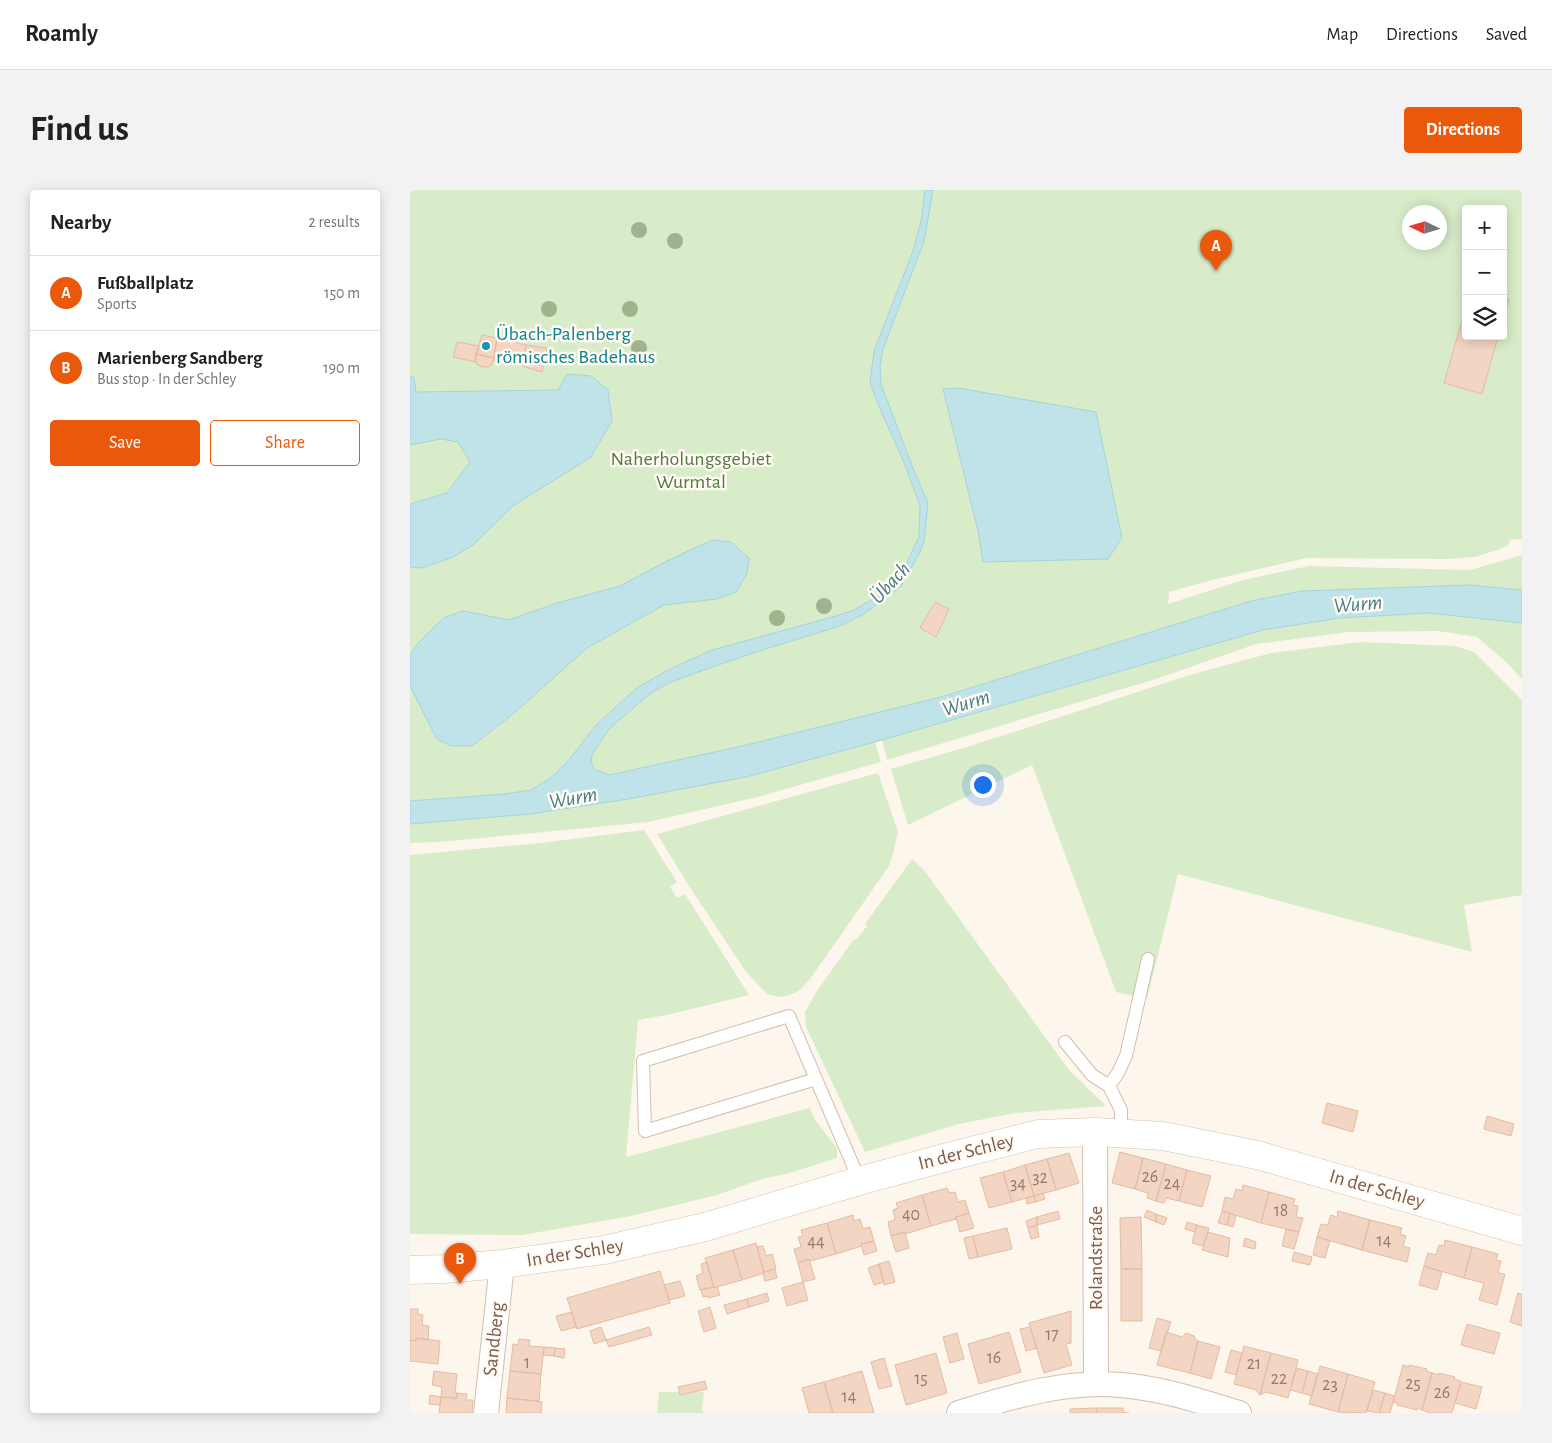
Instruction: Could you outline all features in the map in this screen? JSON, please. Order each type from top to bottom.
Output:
[{"type":"street","name":"In der Schley","points":[[410,1270],[502,1264],[604,1250],[705,1227],[859,1181],[1038,1134],[1095,1132],[1163,1136],[1258,1155],[1522,1232]]},
{"type":"street","name":"Rolandstraße","points":[[1095,1132],[1096,1384]]},
{"type":"street","name":"Sandberg","points":[[486,1413],[502,1264]]},
{"type":"street","points":[[959,1413],[1025,1394],[1096,1384],[1121,1384],[1175,1394],[1239,1413]]},
{"type":"lane","points":[[1109,1086],[1126,1056],[1148,958]]},
{"type":"lane","points":[[816,1079],[645,1131],[643,1061],[789,1016],[816,1079],[859,1181]]},
{"type":"lane","points":[[1065,1042],[1092,1075],[1109,1086],[1121,1110],[1122,1133]]},
{"type":"green space","name":"Naherholungsgebiet Wurmtal","points":[[410,190],[1522,190],[1522,539],[1510,540],[1508,545],[1500,549],[1475,557],[1448,559],[1306,558],[1169,592],[1168,604],[1243,580],[1309,566],[1470,570],[1522,555],[1522,590],[1469,585],[1302,591],[1251,601],[941,697],[742,746],[598,777],[505,794],[410,801]]},
{"type":"green space","points":[[1429,613],[1522,623],[1522,679],[1505,661],[1477,637],[1438,631],[1349,632],[1256,644],[1159,678],[887,760],[882,740],[1263,630],[1340,618]]},
{"type":"green space","points":[[1360,642],[1455,646],[1474,652],[1522,700],[1522,895],[1464,905],[1472,952],[1178,874],[1147,999],[1116,992],[1032,765],[908,825],[891,769],[970,746],[1193,674],[1271,653]]},
{"type":"green space","points":[[875,742],[881,762],[758,797],[648,822],[439,842],[410,843],[410,824],[530,814],[628,799],[746,777]]},
{"type":"green space","points":[[878,773],[898,832],[889,866],[810,979],[800,990],[780,997],[767,994],[746,972],[657,834]]},
{"type":"green space","points":[[644,830],[677,882],[670,887],[677,898],[685,894],[749,995],[638,1020],[626,1157],[810,1108],[815,1120],[837,1148],[837,1158],[790,1173],[762,1179],[717,1195],[631,1216],[522,1235],[410,1234],[410,855],[540,843]]},
{"type":"green space","points":[[912,859],[924,870],[1069,1070],[1106,1106],[1015,1113],[959,1124],[865,1152],[806,1027],[805,1012],[817,991],[854,939],[856,940],[867,926],[865,924]]},
{"type":"green space","points":[[659,1392],[704,1392],[702,1409],[704,1413],[657,1413]]},
{"type":"water","name":"Wurm","points":[[925,190],[933,190],[924,241],[883,349],[880,366],[881,384],[928,503],[924,541],[901,586],[864,614],[840,626],[698,672],[669,683],[651,693],[609,729],[592,755],[591,762],[594,769],[609,775],[742,746],[941,697],[1251,601],[1302,591],[1469,585],[1522,590],[1522,623],[1429,613],[1340,618],[1263,630],[882,740],[746,777],[628,799],[530,814],[410,824],[410,801],[505,794],[531,790],[552,777],[568,761],[598,723],[638,687],[670,669],[712,650],[854,610],[885,592],[902,572],[919,537],[920,506],[870,382],[874,351],[913,251],[921,221]]},
{"type":"water","points":[[567,374],[591,376],[608,390],[612,421],[591,457],[513,506],[473,545],[453,557],[422,568],[410,567],[410,504],[447,493],[470,462],[458,442],[441,439],[410,445],[410,377],[414,377],[416,392],[558,390]]},
{"type":"water","points":[[958,388],[1096,412],[1122,538],[1108,559],[983,562],[978,531],[943,389]]},
{"type":"water","points":[[712,540],[731,542],[749,558],[747,574],[736,592],[717,599],[664,605],[587,648],[513,714],[472,746],[451,746],[437,739],[410,686],[410,655],[419,642],[443,618],[463,611],[509,620],[557,603],[620,586]]},
{"type":"building","points":[[1462,321],[1462,340],[1497,340],[1482,394],[1444,383]]},
{"type":"building","points":[[482,335],[497,338],[494,358],[476,354]]},
{"type":"building","points":[[497,338],[526,345],[524,357],[519,356],[519,361],[515,365],[493,361]]},
{"type":"building","points":[[457,342],[479,346],[475,362],[453,357]]},
{"type":"building","points":[[526,345],[547,348],[542,372],[522,366]]},
{"type":"building","points":[[476,354],[494,358],[492,364],[488,367],[478,365],[475,362]]},
{"type":"building","points":[[935,602],[949,609],[936,637],[920,628]]},
{"type":"building","points":[[1327,1103],[1358,1111],[1353,1132],[1322,1123]]},
{"type":"building","points":[[1487,1116],[1514,1124],[1511,1136],[1484,1129]]},
{"type":"building","points":[[1120,1152],[1143,1158],[1135,1189],[1112,1183]]},
{"type":"building","points":[[1069,1153],[1079,1183],[1056,1190],[1047,1159]]},
{"type":"building","points":[[1143,1158],[1166,1164],[1156,1201],[1147,1198],[1148,1193],[1135,1189]]},
{"type":"building","points":[[1047,1159],[1056,1190],[1034,1196],[1025,1165]]},
{"type":"building","points":[[1166,1164],[1187,1170],[1179,1201],[1166,1198],[1164,1203],[1156,1201]]},
{"type":"building","points":[[1025,1165],[1034,1196],[1012,1202],[1003,1172]]},
{"type":"building","points":[[1187,1170],[1211,1176],[1202,1207],[1179,1201]]},
{"type":"building","points":[[1003,1172],[1012,1202],[989,1208],[980,1178]]},
{"type":"building","points":[[1243,1185],[1269,1192],[1261,1223],[1222,1211],[1225,1197],[1233,1199],[1236,1189],[1242,1191]]},
{"type":"building","points":[[947,1188],[949,1193],[955,1192],[958,1202],[965,1200],[969,1213],[931,1226],[922,1195]]},
{"type":"building","points":[[1269,1192],[1295,1199],[1293,1205],[1298,1206],[1296,1217],[1303,1218],[1299,1232],[1261,1223]]},
{"type":"building","points":[[1043,1193],[1045,1199],[1035,1202],[1034,1196]]},
{"type":"building","points":[[922,1195],[931,1226],[891,1236],[888,1222],[895,1220],[893,1210],[898,1208],[896,1203]]},
{"type":"building","points":[[1034,1196],[1035,1202],[1027,1204],[1026,1198]]},
{"type":"building","points":[[1147,1210],[1156,1214],[1156,1222],[1144,1217]]},
{"type":"building","points":[[1058,1211],[1060,1219],[1037,1225],[1037,1217]]},
{"type":"building","points":[[1222,1211],[1230,1213],[1227,1225],[1218,1223]]},
{"type":"building","points":[[1338,1211],[1370,1220],[1362,1250],[1317,1237],[1321,1224],[1328,1225],[1331,1215],[1337,1217]]},
{"type":"building","points":[[969,1213],[974,1228],[960,1232],[956,1217]]},
{"type":"building","points":[[1230,1213],[1236,1216],[1233,1227],[1227,1225]]},
{"type":"building","points":[[1156,1214],[1167,1218],[1164,1225],[1156,1222]]},
{"type":"building","points":[[853,1215],[854,1221],[860,1219],[863,1229],[870,1227],[874,1241],[836,1254],[827,1223]]},
{"type":"building","points":[[1037,1217],[1037,1225],[1028,1228],[1026,1221]]},
{"type":"building","points":[[1141,1217],[1142,1269],[1121,1269],[1120,1218]]},
{"type":"building","points":[[1370,1220],[1402,1228],[1400,1234],[1406,1236],[1403,1246],[1410,1248],[1407,1262],[1362,1250]]},
{"type":"building","points":[[1187,1222],[1197,1225],[1195,1232],[1185,1229]]},
{"type":"building","points":[[827,1223],[836,1254],[798,1263],[794,1249],[801,1247],[798,1237],[803,1236],[801,1230]]},
{"type":"building","points":[[1037,1225],[1039,1237],[1031,1239],[1028,1228]]},
{"type":"building","points":[[1197,1225],[1209,1228],[1203,1246],[1192,1243]]},
{"type":"building","points":[[1007,1228],[1012,1249],[978,1257],[973,1236]]},
{"type":"building","points":[[1286,1229],[1299,1232],[1294,1249],[1282,1246]]},
{"type":"building","points":[[905,1232],[909,1248],[896,1252],[891,1236]]},
{"type":"building","points":[[1208,1232],[1230,1238],[1228,1257],[1202,1250]]},
{"type":"building","points":[[973,1236],[978,1257],[969,1259],[964,1238]]},
{"type":"building","points":[[1317,1237],[1330,1241],[1325,1258],[1313,1255]]},
{"type":"building","points":[[1245,1238],[1256,1242],[1255,1249],[1243,1246]]},
{"type":"building","points":[[1445,1240],[1472,1247],[1464,1278],[1424,1266],[1428,1253],[1436,1255],[1439,1245],[1444,1246]]},
{"type":"building","points":[[874,1241],[877,1251],[864,1255],[861,1244]]},
{"type":"building","points":[[756,1243],[764,1273],[742,1280],[733,1250]]},
{"type":"building","points":[[763,1246],[766,1256],[772,1254],[776,1268],[764,1272],[757,1247]]},
{"type":"building","points":[[1472,1247],[1498,1254],[1496,1260],[1501,1261],[1498,1273],[1505,1274],[1497,1305],[1479,1300],[1484,1283],[1464,1278]]},
{"type":"building","points":[[733,1250],[742,1280],[714,1288],[705,1258]]},
{"type":"building","points":[[1294,1252],[1312,1257],[1310,1265],[1292,1261]]},
{"type":"building","points":[[809,1259],[815,1279],[803,1282],[798,1263]]},
{"type":"building","points":[[889,1261],[895,1282],[884,1285],[879,1264]]},
{"type":"building","points":[[707,1262],[714,1287],[700,1290],[696,1276],[703,1273],[701,1264]]},
{"type":"building","points":[[879,1264],[884,1282],[874,1285],[868,1268]]},
{"type":"building","points":[[1424,1266],[1442,1272],[1437,1290],[1419,1285]]},
{"type":"building","points":[[775,1269],[777,1278],[765,1281],[764,1272]]},
{"type":"building","points":[[1121,1269],[1142,1269],[1142,1321],[1121,1321]]},
{"type":"building","points":[[660,1271],[670,1303],[577,1329],[567,1298]]},
{"type":"building","points":[[680,1281],[685,1296],[669,1300],[664,1285]]},
{"type":"building","points":[[803,1282],[808,1300],[787,1306],[782,1288]]},
{"type":"building","points":[[717,1287],[720,1295],[708,1298],[708,1296],[703,1297],[701,1290]]},
{"type":"building","points":[[767,1293],[769,1301],[749,1307],[747,1299]]},
{"type":"building","points":[[1518,1293],[1522,1294],[1522,1326],[1510,1322]]},
{"type":"building","points":[[747,1299],[749,1307],[727,1314],[724,1305]]},
{"type":"building","points":[[710,1307],[716,1328],[704,1332],[698,1311]]},
{"type":"building","points":[[410,1309],[418,1309],[418,1314],[423,1315],[422,1325],[429,1326],[428,1340],[416,1338],[416,1341],[410,1340]]},
{"type":"building","points":[[1071,1311],[1071,1343],[1066,1344],[1072,1365],[1044,1373],[1029,1323]]},
{"type":"building","points":[[572,1312],[576,1327],[561,1331],[556,1316]]},
{"type":"building","points":[[1157,1318],[1171,1322],[1161,1351],[1149,1348]]},
{"type":"building","points":[[1467,1324],[1500,1333],[1494,1354],[1461,1345]]},
{"type":"building","points":[[601,1327],[606,1340],[594,1344],[590,1331]]},
{"type":"building","points":[[649,1327],[652,1335],[609,1347],[606,1340]]},
{"type":"building","points":[[1030,1327],[1037,1348],[1026,1351],[1020,1329]]},
{"type":"building","points":[[1009,1332],[1021,1372],[979,1384],[968,1344]]},
{"type":"building","points":[[1166,1332],[1182,1337],[1186,1333],[1194,1336],[1198,1341],[1190,1373],[1157,1365]]},
{"type":"building","points":[[957,1333],[964,1359],[950,1363],[943,1337]]},
{"type":"building","points":[[416,1338],[440,1341],[438,1364],[410,1361],[410,1340],[416,1341]]},
{"type":"building","points":[[519,1339],[530,1340],[529,1346],[544,1347],[541,1374],[510,1371],[513,1344],[518,1345]]},
{"type":"building","points":[[1198,1341],[1220,1347],[1211,1379],[1190,1373]]},
{"type":"building","points":[[1244,1346],[1271,1353],[1260,1395],[1256,1390],[1234,1384]]},
{"type":"building","points":[[544,1347],[555,1348],[554,1356],[543,1355]]},
{"type":"building","points":[[555,1348],[565,1349],[564,1358],[554,1356]]},
{"type":"building","points":[[1231,1350],[1242,1353],[1236,1375],[1225,1372]]},
{"type":"building","points":[[936,1353],[947,1393],[906,1405],[895,1365]]},
{"type":"building","points":[[1271,1353],[1298,1360],[1288,1398],[1266,1392],[1260,1395]]},
{"type":"building","points":[[884,1358],[892,1386],[879,1389],[871,1362]]},
{"type":"building","points":[[1403,1365],[1427,1369],[1426,1371],[1432,1373],[1422,1410],[1397,1405],[1398,1403],[1393,1402]]},
{"type":"building","points":[[1320,1366],[1348,1374],[1338,1412],[1309,1404]]},
{"type":"building","points":[[1297,1368],[1308,1371],[1302,1393],[1290,1390]]},
{"type":"building","points":[[434,1371],[457,1374],[455,1393],[457,1393],[457,1398],[441,1397],[442,1387],[432,1385]]},
{"type":"building","points":[[510,1371],[541,1374],[539,1401],[507,1398]]},
{"type":"building","points":[[862,1371],[874,1413],[833,1413],[824,1382]]},
{"type":"building","points":[[1308,1371],[1318,1374],[1312,1396],[1302,1393]]},
{"type":"building","points":[[1432,1373],[1455,1377],[1454,1379],[1461,1381],[1452,1413],[1429,1413],[1422,1410]]},
{"type":"building","points":[[1348,1374],[1375,1382],[1366,1413],[1338,1412]]},
{"type":"building","points":[[705,1381],[707,1389],[680,1395],[678,1387]]},
{"type":"building","points":[[824,1382],[833,1413],[809,1413],[802,1388]]},
{"type":"building","points":[[1461,1382],[1482,1387],[1476,1409],[1455,1403]]},
{"type":"building","points":[[1373,1390],[1385,1393],[1379,1413],[1367,1411]]},
{"type":"building","points":[[457,1393],[467,1394],[466,1400],[473,1400],[472,1413],[439,1413],[441,1397],[457,1398]]},
{"type":"building","points":[[1385,1393],[1395,1396],[1390,1413],[1379,1413]]},
{"type":"building","points":[[430,1395],[441,1397],[440,1405],[429,1404]]},
{"type":"building","points":[[507,1398],[542,1402],[541,1413],[506,1413]]},
{"type":"building","points":[[1096,1408],[1123,1408],[1124,1413],[1097,1413]]},
{"type":"building","points":[[1096,1408],[1097,1413],[1070,1413],[1070,1409]]},
{"type":"place","name":"Fußballplatz","points":[[1216,271]]},
{"type":"place","name":"Übach-Palenberg römisches Badehaus","points":[[486,346]]},
{"type":"place","name":"Marienberg Sandberg","points":[[460,1284]]},
{"type":"water label","name":"Übach","points":[[890,583]]}]
